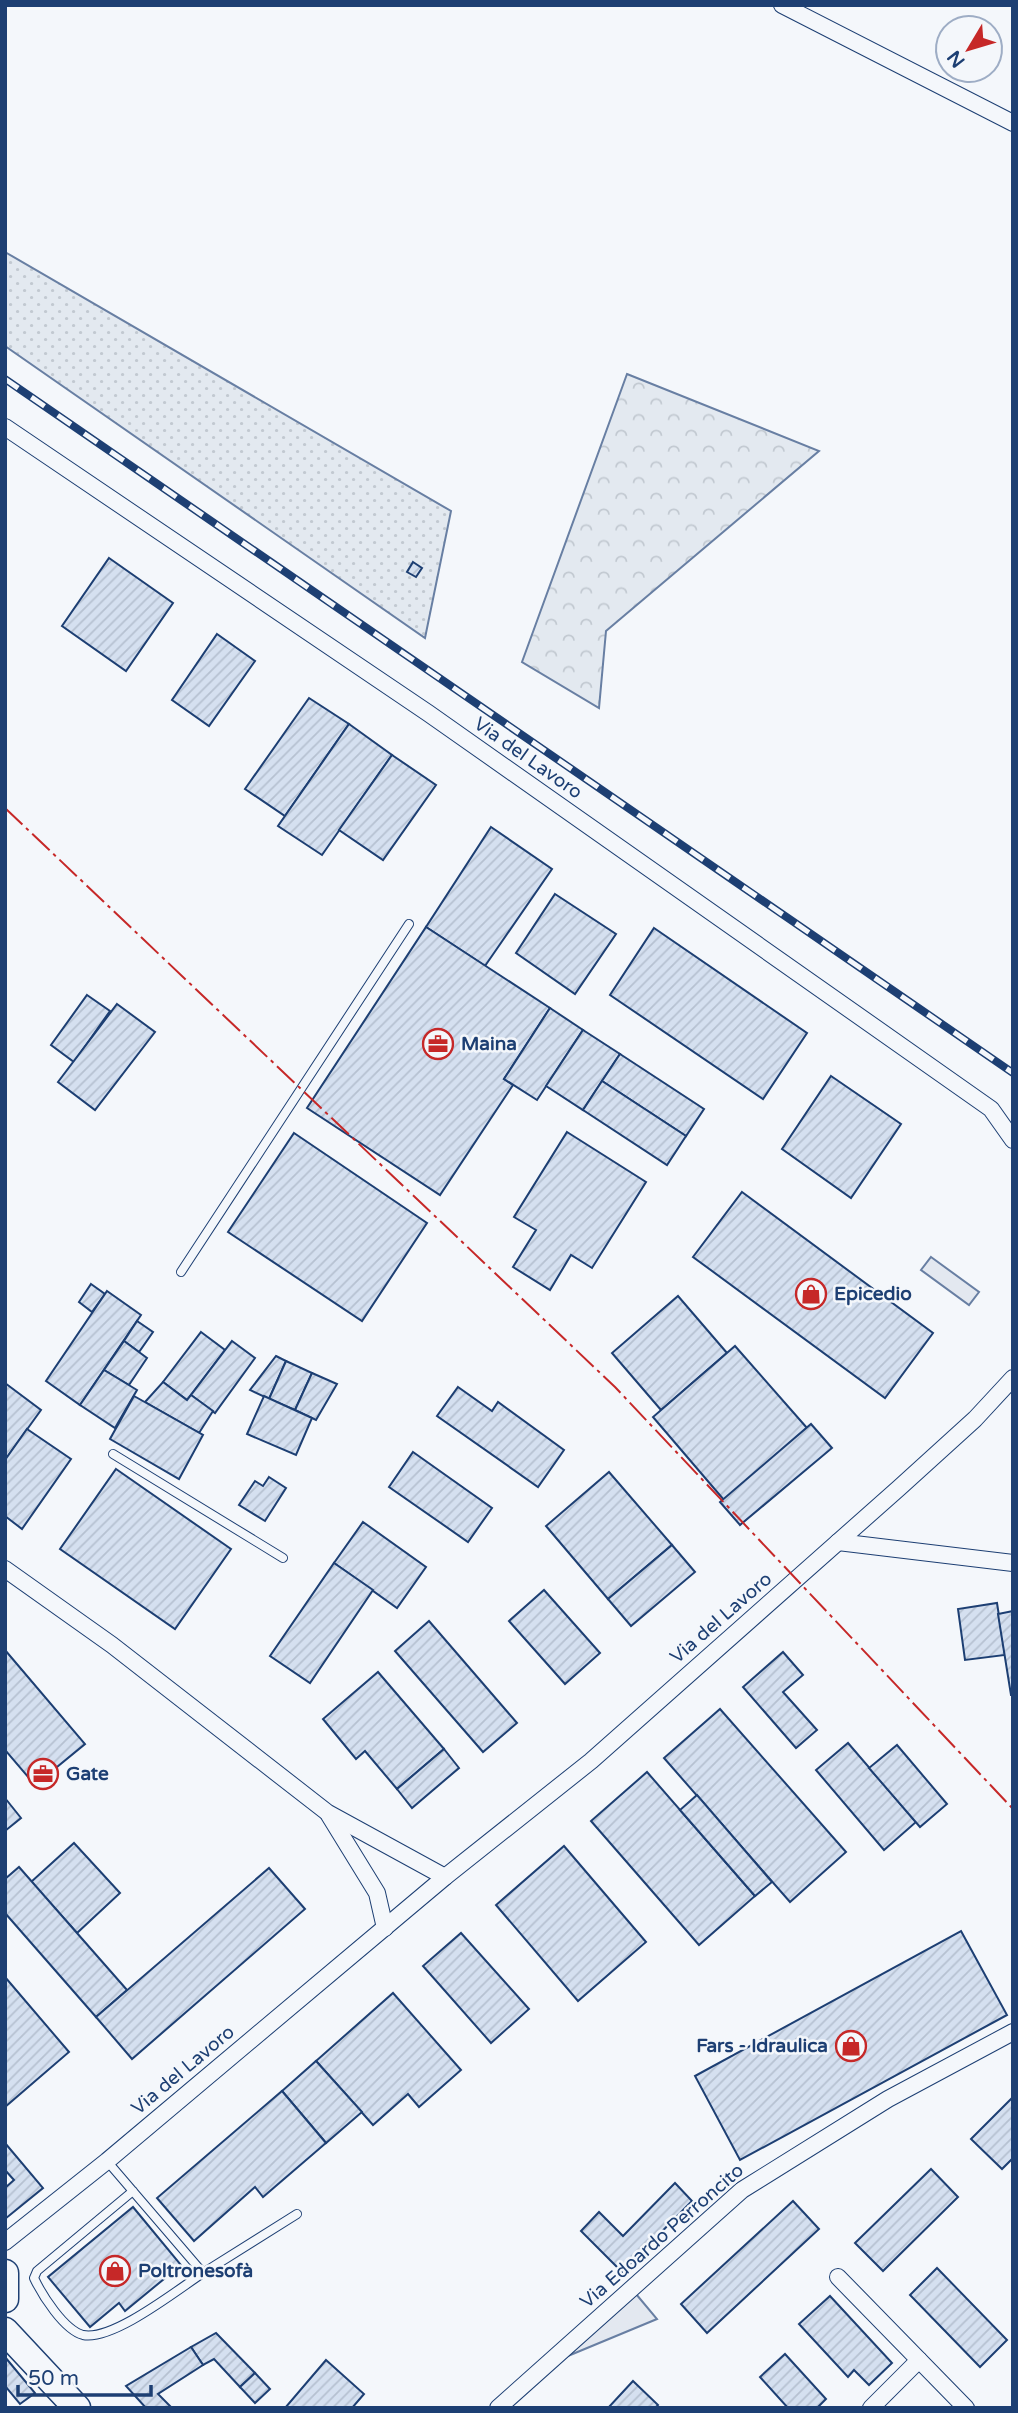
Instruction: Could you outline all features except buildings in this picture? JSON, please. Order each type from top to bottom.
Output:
[{"type":"main road","points":[[5,2273],[5,2299]]},
{"type":"main road","points":[[5,2331],[76,2408]]},
{"type":"street","points":[[782,5],[1013,123]]},
{"type":"street","name":"Via del Lavoro","points":[[5,426],[428,713],[991,1109],[1013,1140]]},
{"type":"street","name":"Via del Lavoro","points":[[5,2242],[107,2161],[445,1877],[591,1760],[975,1419],[1013,1378]]},
{"type":"street","points":[[838,1542],[1013,1563]]},
{"type":"street","points":[[5,1569],[112,1645],[328,1813],[445,1877]]},
{"type":"street","points":[[328,1813],[377,1893],[385,1928]]},
{"type":"street","name":"Via Edoardo Perroncito","points":[[498,2408],[742,2190],[888,2099],[1013,2032]]},
{"type":"street","points":[[838,2277],[966,2408]]},
{"type":"street","points":[[871,2408],[919,2360]]},
{"type":"lane","points":[[181,1272],[409,924]]},
{"type":"lane","points":[[113,1454],[283,1558]]},
{"type":"lane","points":[[107,2161],[203,2273]]},
{"type":"lane","points":[[133,2191],[37,2271],[34,2278],[72,2331],[85,2336],[118,2327],[297,2214]]},
{"type":"green space","points":[[5,252],[451,511],[425,638],[5,346]]},
{"type":"green space","points":[[627,374],[819,451],[606,631],[599,708],[522,662]]},
{"type":"shaded area","points":[[931,1257],[979,1292],[969,1305],[921,1270]]},
{"type":"shaded area","points":[[631,2288],[657,2319],[551,2363]]},
{"type":"railway","points":[[5,379],[1013,1073]]},
{"type":"power","points":[[5,808],[615,1387],[1013,1809]]},
{"type":"place","name":"Maina","points":[[438,1044]]},
{"type":"place","name":"Epicedio","points":[[811,1294]]},
{"type":"place","name":"Gate","points":[[43,1774]]},
{"type":"place","name":"Fars - Idraulica","points":[[851,2046]]},
{"type":"place","name":"Poltronesofà","points":[[115,2271]]}]
